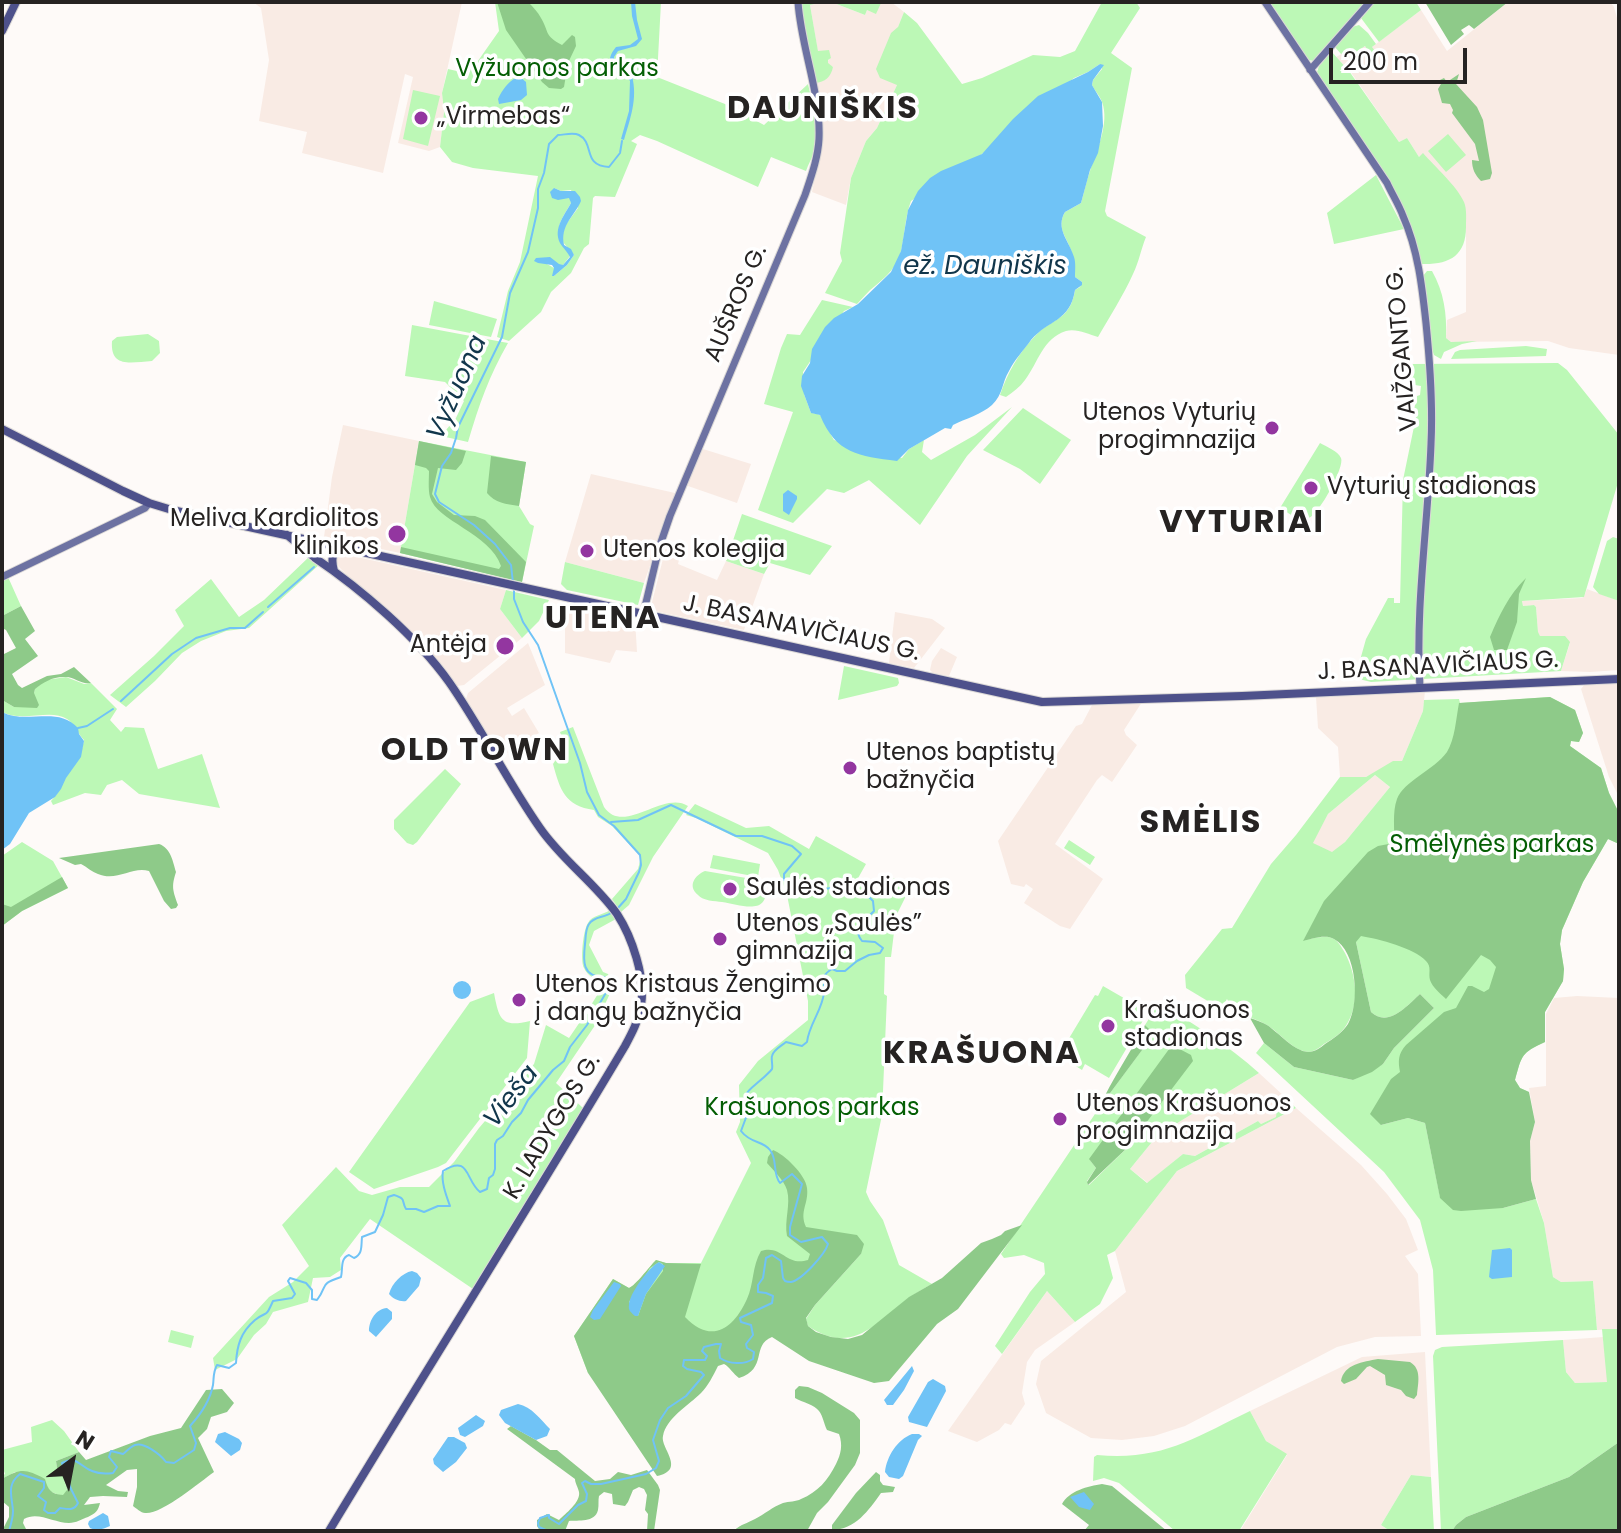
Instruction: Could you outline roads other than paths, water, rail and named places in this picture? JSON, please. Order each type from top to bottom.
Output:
[{"type":"main road","points":[[2,31],[16,2]]},
{"type":"main road","name":"J. BASANAVIČIAUS G.","points":[[2,429],[149,503],[1042,702],[1619,679]]},
{"type":"main road","name":"K. LADYGOS G.","points":[[287,534],[393,622],[449,682],[541,829],[617,914],[631,939],[642,998],[637,1022],[541,1188],[329,1531]]},
{"type":"main road","points":[[315,558],[312,553],[317,541]]},
{"type":"main road","points":[[317,541],[324,564]]},
{"type":"main road","points":[[334,572],[332,557],[334,552],[344,547]]},
{"type":"street","name":"AUŠROS G.","points":[[643,615],[670,516],[812,174],[818,147],[818,123],[798,2]]},
{"type":"street","name":"VAIŽGANTO G.","points":[[1265,2],[1387,183],[1403,214],[1419,269],[1432,403],[1420,619],[1420,688]]},
{"type":"street","points":[[1310,70],[1370,2]]},
{"type":"street","points":[[2,577],[145,508],[149,503]]},
{"type":"water","points":[[631,2],[635,2],[642,39],[636,46],[618,51],[614,57],[616,68],[632,76],[634,84],[632,109],[624,140],[621,139],[629,111],[630,81],[611,70],[610,61],[616,47],[630,45],[638,39]]},
{"type":"water","name":"ež. Dauniškis","points":[[1100,64],[1104,65],[1092,85],[1102,102],[1103,126],[1098,153],[1081,203],[1065,212],[1061,224],[1075,259],[1075,277],[1082,282],[1075,290],[1069,308],[1031,340],[1011,367],[996,401],[983,411],[953,425],[951,429],[945,428],[909,449],[897,461],[850,451],[833,438],[820,415],[811,413],[801,386],[812,349],[825,327],[858,304],[891,272],[901,251],[908,210],[918,191],[930,178],[982,154],[1038,96]]},
{"type":"water","points":[[517,77],[526,82],[527,95],[521,100],[499,104],[503,89]]},
{"type":"water","points":[[554,188],[575,191],[581,201],[568,222],[563,238],[564,245],[574,255],[567,265],[552,276],[552,265],[534,261],[536,258],[550,257],[563,265],[570,257],[558,235],[571,203],[569,198],[552,198],[550,192]]},
{"type":"water","points":[[788,490],[797,496],[789,515],[783,511],[783,494]]},
{"type":"water","points":[[2,712],[21,717],[51,716],[70,721],[78,728],[84,741],[81,757],[55,797],[29,813],[10,844],[2,850]]},
{"type":"water","points":[[462,981],[469,983],[469,997],[462,999],[455,997],[453,990],[455,983]]},
{"type":"water","points":[[1510,1248],[1512,1277],[1492,1279],[1489,1277],[1492,1250]]},
{"type":"water","points":[[659,1262],[665,1266],[646,1294],[638,1316],[635,1316],[629,1309],[632,1294]]},
{"type":"water","points":[[412,1271],[421,1278],[419,1286],[406,1301],[392,1297],[389,1294],[395,1282]]},
{"type":"water","points":[[614,1282],[621,1286],[600,1319],[594,1320],[590,1317],[593,1310]]},
{"type":"water","points":[[387,1308],[392,1312],[392,1319],[376,1337],[369,1331],[370,1323],[376,1313]]},
{"type":"water","points":[[912,1366],[914,1371],[904,1390],[893,1405],[887,1405],[884,1400]]},
{"type":"water","points":[[933,1379],[945,1386],[946,1391],[927,1427],[909,1422],[908,1417],[928,1382]]},
{"type":"water","points":[[518,1404],[532,1411],[550,1429],[547,1436],[536,1440],[505,1423],[499,1415],[501,1410]]},
{"type":"water","points":[[476,1415],[485,1421],[483,1426],[465,1437],[460,1435],[458,1428]]},
{"type":"water","points":[[225,1432],[242,1443],[240,1450],[231,1456],[215,1442],[218,1434]]},
{"type":"water","points":[[912,1434],[922,1436],[903,1476],[899,1479],[889,1477],[885,1472],[890,1455],[897,1444]]},
{"type":"water","points":[[448,1437],[465,1443],[467,1448],[443,1472],[433,1459]]},
{"type":"water","points":[[1084,1492],[1094,1504],[1090,1510],[1079,1507],[1070,1497]]},
{"type":"water","points":[[103,1513],[108,1516],[110,1526],[90,1528],[89,1521]]},
{"type":"waterway","name":"Vyžuona","points":[[513,583],[511,565],[495,544],[474,525],[439,502],[435,494],[442,466],[451,453],[458,427],[502,337],[510,293],[528,252],[549,144],[558,135],[579,135],[587,143],[595,163],[609,167],[620,153],[622,141]]},
{"type":"waterway","points":[[268,607],[314,567]]},
{"type":"waterway","name":"Vyžuona","points":[[514,590],[514,599],[523,622],[538,645],[580,763],[587,792],[599,815],[614,826],[640,855],[639,872],[626,899],[617,909]]},
{"type":"waterway","points":[[121,701],[172,654],[196,638],[230,628],[245,628],[263,612]]},
{"type":"waterway","points":[[78,728],[87,726],[113,709]]},
{"type":"waterway","name":"KRAŠUONA","points":[[548,1531],[539,1527],[540,1518],[549,1515],[559,1524],[586,1501],[587,1494],[582,1483],[585,1481],[601,1484],[646,1474],[656,1468],[659,1461],[653,1440],[660,1420],[668,1408],[686,1396],[704,1375],[687,1369],[683,1366],[684,1360],[705,1360],[704,1347],[716,1344],[721,1344],[720,1358],[724,1360],[741,1363],[753,1359],[754,1352],[746,1344],[753,1335],[751,1325],[741,1322],[740,1318],[772,1303],[773,1296],[758,1292],[766,1258],[772,1255],[781,1261],[783,1278],[791,1282],[807,1272],[826,1248],[828,1244],[822,1237],[801,1242],[790,1235],[802,1184],[792,1174],[780,1183],[770,1150],[741,1131],[747,1115],[744,1102],[749,1090],[772,1069],[772,1056],[778,1048],[786,1042],[802,1046],[807,1042],[823,998],[826,974],[832,969],[845,971],[857,961],[880,953],[883,948],[875,942],[862,941],[859,936],[860,924],[874,911],[873,901],[869,897],[839,887],[816,890],[804,883],[784,880],[784,874],[801,854],[792,846],[762,836],[736,836],[671,805],[638,820],[611,822]]},
{"type":"waterway","name":"Vieša","points":[[9,1531],[13,1514],[11,1487],[20,1474],[44,1482],[38,1496],[46,1502],[44,1510],[55,1513],[60,1508],[73,1508],[78,1503],[62,1463],[75,1461],[95,1472],[113,1473],[117,1467],[109,1457],[111,1451],[123,1454],[135,1445],[143,1445],[166,1462],[174,1463],[194,1450],[196,1443],[190,1426],[210,1396],[217,1365],[229,1368],[236,1363],[237,1350],[246,1329],[267,1312],[273,1301],[292,1298],[295,1294],[288,1281],[290,1278],[306,1283],[312,1290],[312,1299],[317,1300],[326,1284],[341,1277],[344,1259],[349,1255],[357,1256],[362,1237],[375,1232],[388,1197],[398,1196],[406,1209],[424,1212],[438,1206],[450,1206],[443,1184],[443,1171],[458,1165],[463,1167],[480,1192],[487,1189],[495,1169],[497,1140],[553,1070],[564,1061],[607,991],[608,981],[588,971],[584,950],[589,924],[611,913]]},
{"type":"place","name":"„Virmebas“","points":[[421,118]]},
{"type":"place","name":"Utenos Vyturių progimnazija","points":[[1272,428]]},
{"type":"place","name":"Vyturių stadionas","points":[[1311,488]]},
{"type":"place","name":"Meliva Kardiolitos klinikos","points":[[397,534]]},
{"type":"place","name":"Utenos kolegija","points":[[587,551]]},
{"type":"place","name":"Antėja","points":[[505,646]]},
{"type":"place","name":"Utenos baptistų bažnyčia","points":[[850,768]]},
{"type":"place","name":"Saulės stadionas","points":[[730,889]]},
{"type":"place","name":"Utenos „Saulės” gimnazija","points":[[720,939]]},
{"type":"place","name":"Utenos Kristaus Žengimo į dangų bažnyčia","points":[[519,1000]]},
{"type":"place","name":"Krašuonos stadionas","points":[[1108,1026]]},
{"type":"place","name":"Utenos Krašuonos progimnazija","points":[[1060,1119]]},
{"type":"district","name":"DAUNIŠKIS","points":[[823,110]]},
{"type":"district","name":"VYTURIAI","points":[[1242,524]]},
{"type":"district","name":"UTENA","points":[[603,620]]},
{"type":"district","name":"OLD TOWN","points":[[475,752]]},
{"type":"district","name":"SMĖLIS","points":[[1201,824]]},
{"type":"district","name":"KRAŠUONA","points":[[982,1055]]},
{"type":"park label","name":"Vyžuonos parkas","points":[[557,70]]},
{"type":"park label","name":"Smėlynės parkas","points":[[1492,846]]},
{"type":"park label","name":"Krašuonos parkas","points":[[812,1109]]}]
